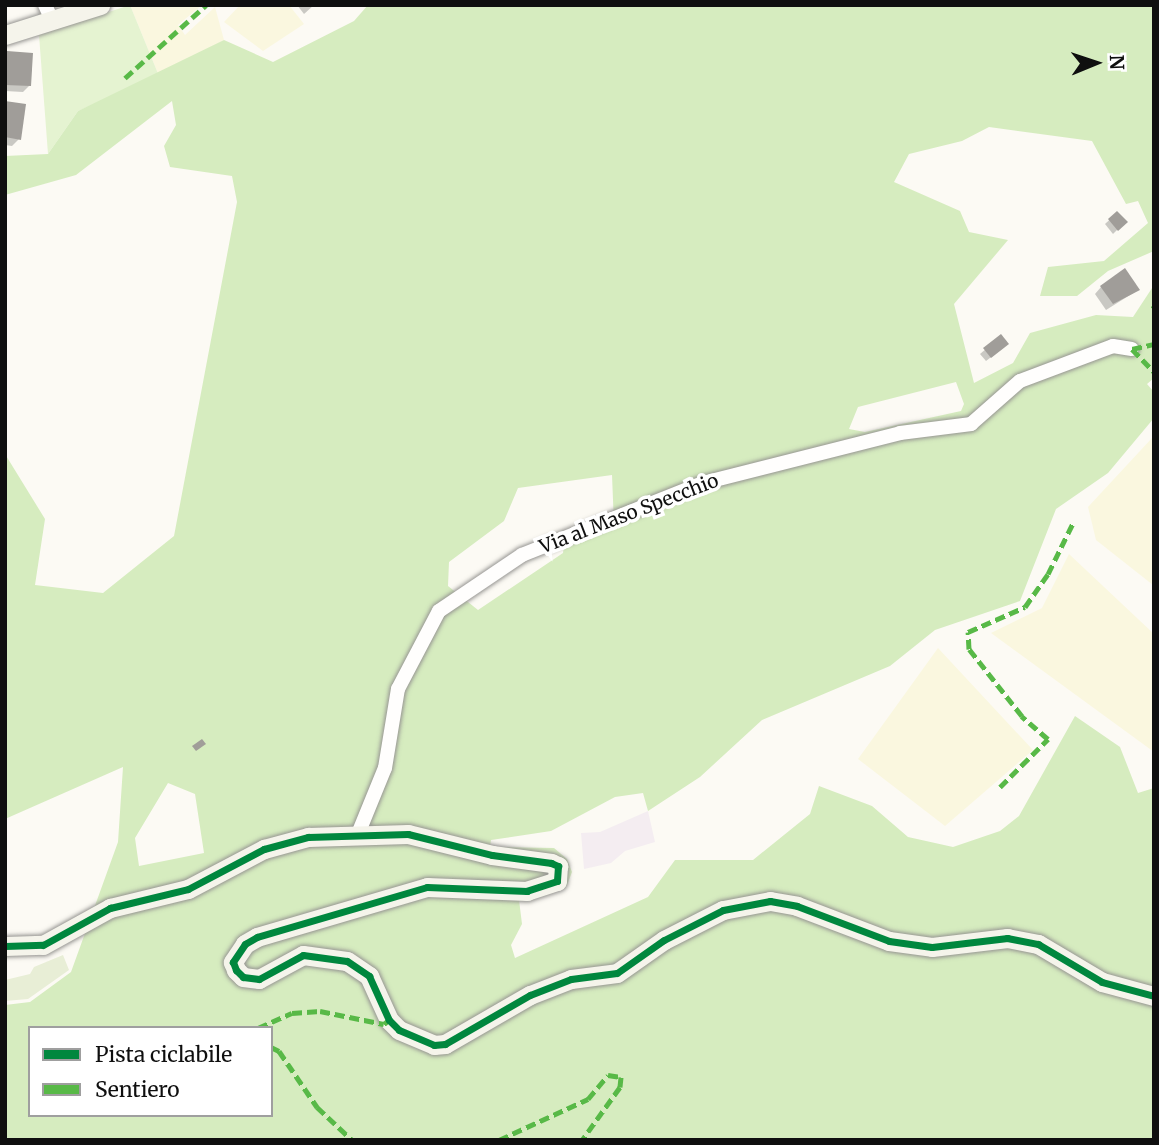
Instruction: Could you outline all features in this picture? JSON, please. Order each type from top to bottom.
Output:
[{"type":"street","points":[[5,35],[48,13],[100,5]]},
{"type":"street","name":"Via al Maso Specchio","points":[[358,834],[385,768],[398,689],[439,611],[522,555],[703,483],[900,433],[971,424],[1020,381],[1113,346],[1132,349]]},
{"type":"street","points":[[5,946],[43,945],[110,908],[188,889],[264,849],[308,838],[408,834],[558,866],[556,884],[545,888],[427,887],[257,937],[245,944],[233,962],[243,977],[259,979],[303,955],[347,961],[369,976],[389,1020],[399,1031],[434,1045],[445,1044],[530,995],[571,979],[617,973],[664,940],[749,903],[797,905],[889,941],[932,947],[1007,938],[1038,944],[1102,982],[1154,996]]},
{"type":"shaded area","points":[[130,5],[202,5],[178,25],[185,35],[215,7],[224,40],[159,76]]},
{"type":"shaded area","points":[[240,5],[289,5],[304,24],[263,51],[224,22]]},
{"type":"shaded area","points":[[1152,438],[1153,585],[1096,540],[1088,507]]},
{"type":"shaded area","points":[[1069,554],[1154,634],[1154,752],[991,633],[1042,608]]},
{"type":"shaded area","points":[[938,648],[1033,750],[945,826],[858,759]]},
{"type":"shaded area","points":[[648,811],[655,842],[625,851],[611,863],[584,869],[581,833],[600,832]]},
{"type":"green space","points":[[130,5],[159,76],[78,111],[48,154],[39,35]]},
{"type":"green space","points":[[368,5],[1154,5],[1154,251],[1108,271],[1077,296],[1040,296],[1048,267],[1104,261],[1148,223],[1138,201],[1126,204],[1092,141],[989,127],[962,141],[909,154],[894,182],[960,211],[969,232],[1008,240],[954,304],[974,383],[1013,363],[1030,333],[1096,315],[1133,317],[1154,285],[1154,378],[1147,384],[1154,392],[1154,418],[1108,473],[1056,509],[1020,601],[935,630],[890,666],[762,720],[700,777],[648,811],[643,793],[615,797],[551,831],[491,840],[490,847],[554,848],[567,859],[572,872],[567,885],[553,893],[519,900],[522,924],[511,945],[515,958],[648,897],[675,860],[753,860],[810,814],[819,786],[872,806],[908,837],[953,847],[1000,831],[1019,816],[1075,716],[1120,747],[1138,793],[1154,788],[1154,1140],[5,1140],[5,1005],[30,1002],[71,972],[118,842],[123,767],[5,819],[5,454],[45,519],[35,585],[103,593],[174,536],[237,202],[232,176],[170,167],[164,146],[176,125],[172,101],[76,175],[5,195],[5,156],[48,154],[78,111],[224,40],[273,62],[354,21]],"holes":[[[956,382],[964,404],[961,411],[865,432],[849,429],[858,407]],[[612,475],[614,525],[564,545],[563,553],[478,610],[448,586],[449,562],[504,521],[518,488]],[[168,783],[195,794],[204,853],[139,866],[135,838]]]},
{"type":"green space","points":[[63,955],[69,970],[28,999],[5,1001],[5,980],[30,974],[34,967]]},
{"type":"building","points":[[7,51],[33,53],[31,86],[5,85]]},
{"type":"building","points":[[5,101],[26,104],[21,140],[5,137]]},
{"type":"building","points":[[1117,211],[1128,222],[1118,231],[1108,219]]},
{"type":"building","points":[[1125,268],[1140,290],[1113,304],[1100,286]]},
{"type":"building","points":[[1001,334],[1009,344],[991,358],[983,348]]},
{"type":"building","points":[[202,739],[206,744],[196,751],[192,746]]},
{"type":"marked path","points":[[125,78],[206,5]]},
{"type":"marked path","points":[[1132,349],[1154,344]]},
{"type":"marked path","points":[[1132,349],[1154,372]]},
{"type":"marked path","points":[[1000,787],[1048,739],[1022,716],[969,649],[968,632],[1025,607],[1048,574],[1073,523]]},
{"type":"marked path","points":[[263,1026],[292,1013],[320,1011],[384,1024],[389,1020]]},
{"type":"marked path","points":[[273,1048],[279,1051],[317,1107],[352,1140]]},
{"type":"marked path","points":[[499,1140],[588,1099],[608,1075],[621,1077],[620,1087],[582,1140]]},
{"type":"cycle path","points":[[5,946],[43,945],[110,908],[188,889],[264,849],[308,837],[408,834],[492,855],[551,863],[558,866],[557,881],[527,891],[427,887],[257,937],[245,944],[233,962],[236,970],[243,977],[259,979],[303,955],[347,961],[369,976],[389,1020],[399,1030],[434,1045],[445,1044],[530,995],[571,979],[617,973],[664,940],[723,910],[770,901],[797,906],[889,941],[932,947],[1007,938],[1038,944],[1102,982],[1154,996]]}]
